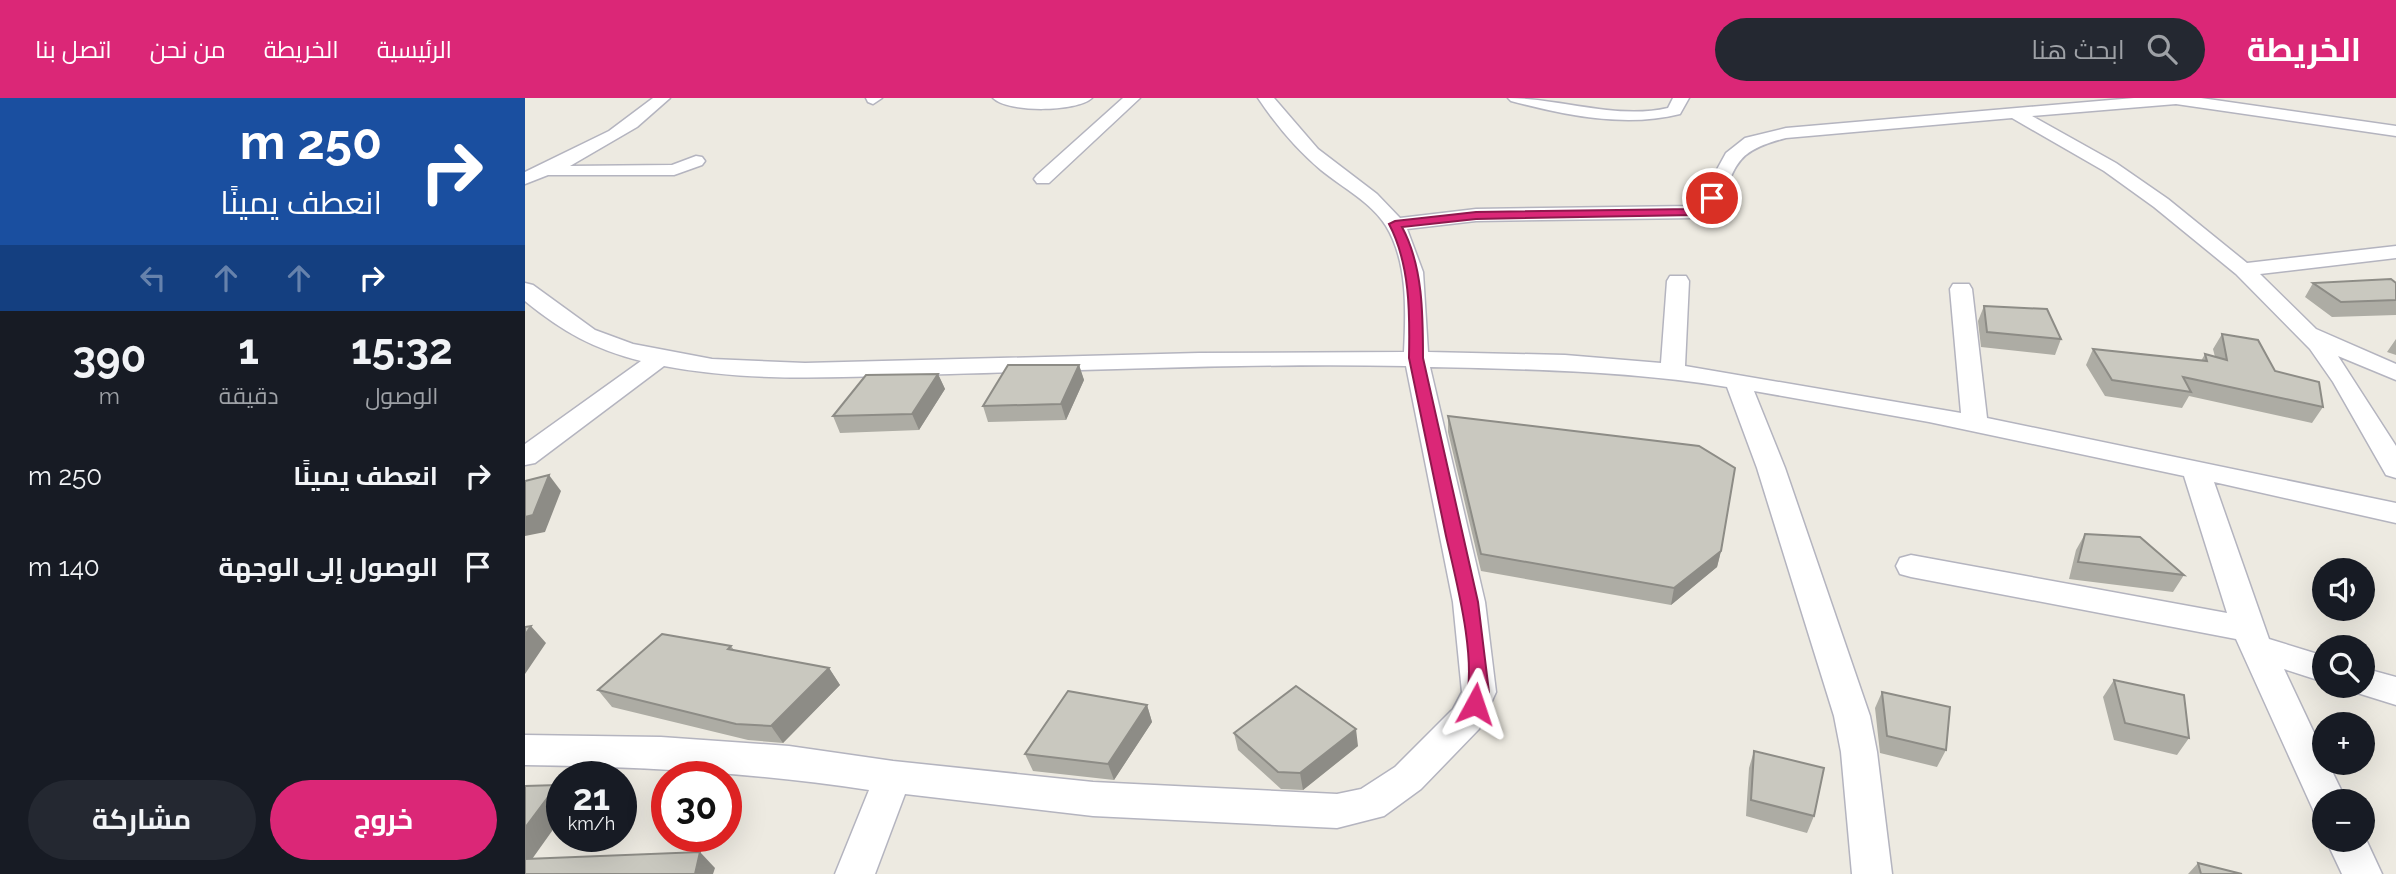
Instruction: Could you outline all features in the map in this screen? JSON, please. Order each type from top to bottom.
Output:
[{"type":"street","points":[[525,179],[599,146],[626,129],[662,98]]},
{"type":"street","points":[[1001,98],[1008,102],[1036,104],[1084,98]]},
{"type":"street","points":[[1043,179],[1132,98]]},
{"type":"street","points":[[525,750],[661,752],[789,762],[893,777],[1093,799],[1337,811],[1370,804],[1408,778],[1467,719],[1479,692],[1469,602],[1416,358],[1417,318],[1408,257],[1395,224],[1370,199],[1319,160],[1266,98]]},
{"type":"street","points":[[1517,98],[1549,105],[1651,116],[1674,111],[1681,98]]},
{"type":"street","points":[[1987,98],[2110,167],[2161,203],[2243,270],[2309,334],[2345,382],[2396,469]]},
{"type":"street","points":[[1395,224],[1476,215],[1695,212],[1705,208],[1712,198],[1732,157],[1751,142],[1769,136],[2015,113],[2175,99],[2396,131]]},
{"type":"street","points":[[543,171],[674,170],[696,161]]},
{"type":"street","points":[[2243,270],[2396,252]]},
{"type":"street","points":[[1673,371],[1678,281]]},
{"type":"street","points":[[1961,289],[1975,423]]},
{"type":"street","points":[[525,290],[585,334],[618,348],[722,366],[812,370],[1238,359],[1416,358],[1619,365],[1673,371],[1975,423],[2396,513]]},
{"type":"street","points":[[2309,334],[2396,373]]},
{"type":"street","points":[[525,457],[662,357]]},
{"type":"street","points":[[1737,380],[1771,468],[1852,716],[1863,779],[1872,874]]},
{"type":"street","points":[[2196,470],[2252,639],[2322,789]]},
{"type":"street","points":[[1911,566],[2252,639],[2312,664]]},
{"type":"street","points":[[2375,685],[2396,691]]},
{"type":"street","points":[[855,874],[893,777]]},
{"type":"street","points":[[2352,852],[2363,874]]},
{"type":"building","points":[[2391,279],[2396,283],[2396,300],[2341,302],[2313,283]]},
{"type":"building","points":[[1984,306],[2047,309],[2061,339],[1987,332]]},
{"type":"building","points":[[2222,334],[2258,340],[2275,371],[2319,382],[2323,407],[2183,377],[2191,392],[2112,380],[2093,349],[2207,361],[2205,354],[2227,360]]},
{"type":"building","points":[[1008,365],[1079,365],[1061,404],[983,406]]},
{"type":"building","points":[[938,374],[912,414],[833,416],[866,375]]},
{"type":"building","points":[[1448,416],[1699,446],[1735,468],[1721,551],[1674,588],[1481,554]]},
{"type":"building","points":[[549,475],[533,515],[525,517],[525,481]]},
{"type":"building","points":[[2085,534],[2140,537],[2184,575],[2078,562]]},
{"type":"building","points":[[662,634],[829,668],[771,726],[736,724],[598,690]]},
{"type":"building","points":[[2114,680],[2184,695],[2189,738],[2125,723]]},
{"type":"building","points":[[1296,686],[1356,729],[1300,773],[1278,772],[1234,733]]},
{"type":"building","points":[[1068,691],[1147,705],[1108,764],[1025,754]]},
{"type":"building","points":[[1882,692],[1950,707],[1946,750],[1887,736]]},
{"type":"building","points":[[1754,751],[1824,768],[1814,816],[1751,800]]},
{"type":"building","points":[[546,785],[546,800],[525,828],[525,786]]},
{"type":"building","points":[[700,852],[695,874],[525,874],[525,859]]},
{"type":"building","points":[[2198,863],[2242,874],[2201,874]]},
{"type":"route","points":[[1475,704],[1479,692],[1478,668],[1469,602],[1416,358],[1417,318],[1408,257],[1395,224],[1476,215],[1695,212],[1705,208],[1712,198]]}]
